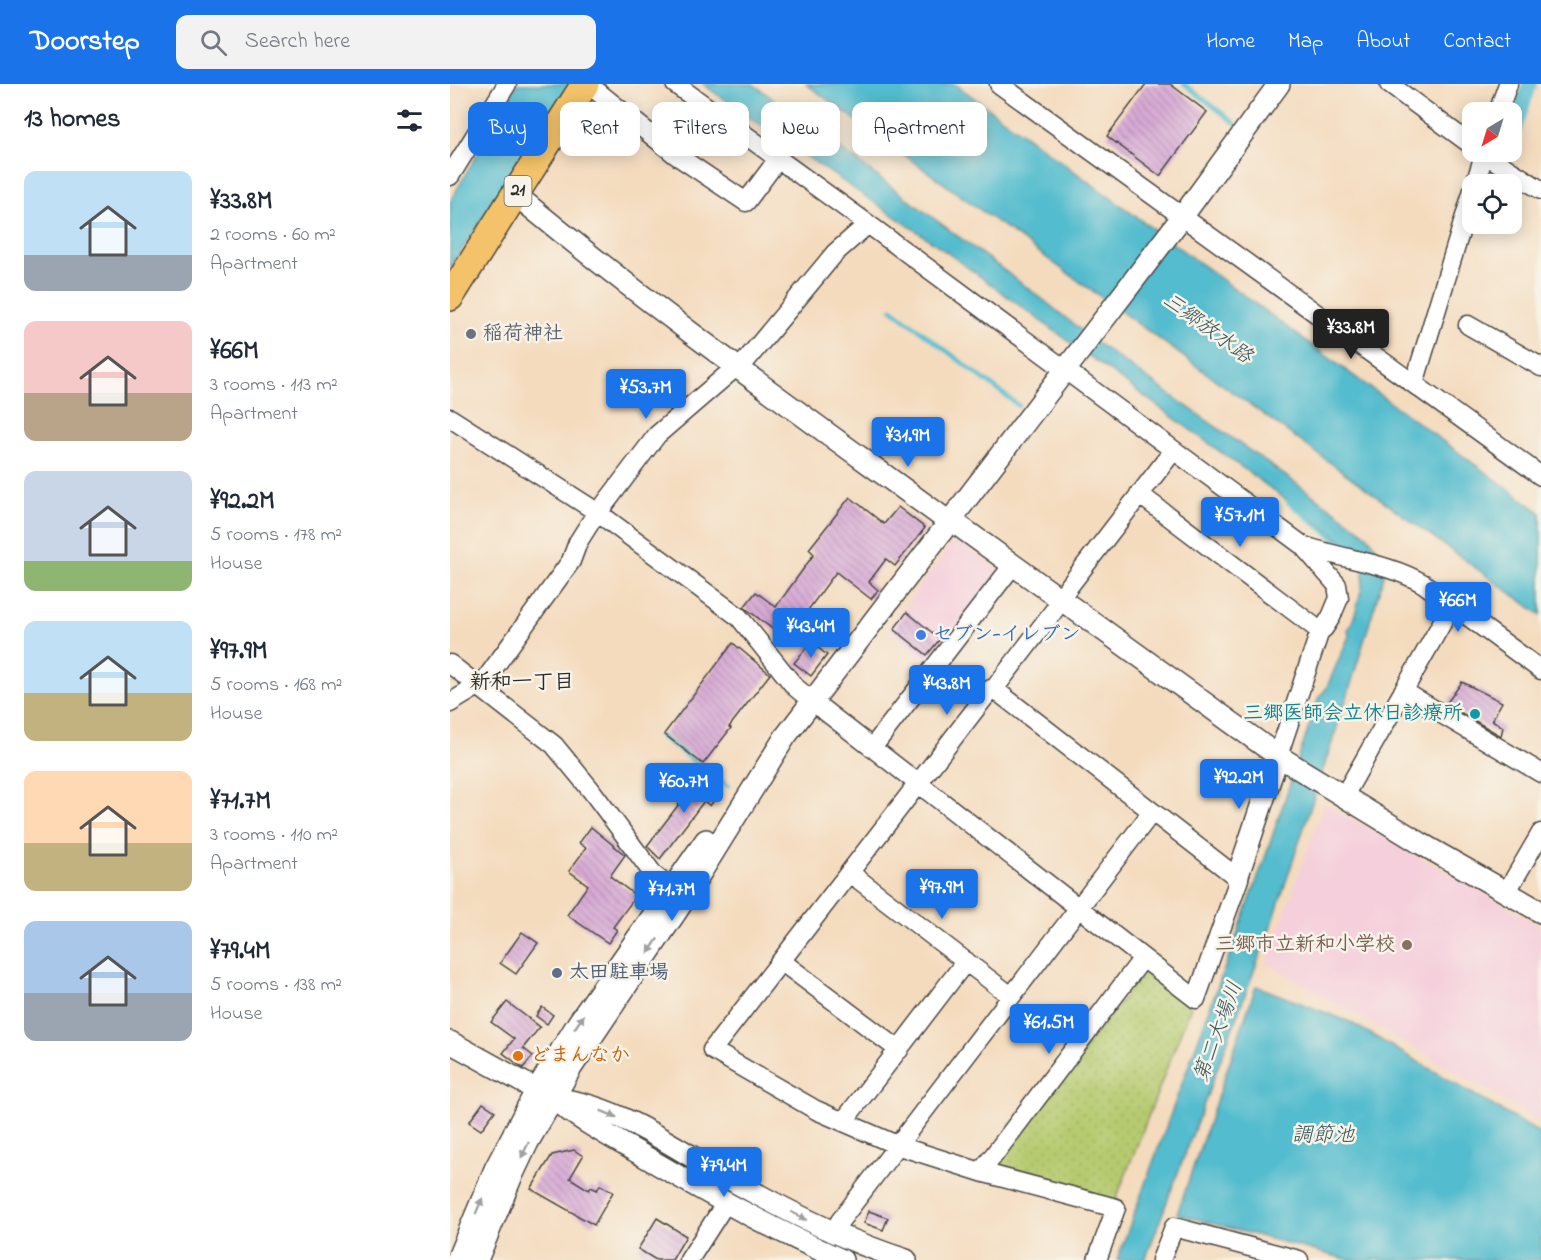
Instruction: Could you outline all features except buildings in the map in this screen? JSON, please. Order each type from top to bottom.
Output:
[{"type":"main road","name":"21","points":[[450,297],[586,84]]},
{"type":"street","points":[[450,176],[507,84]]},
{"type":"street","points":[[586,84],[676,155],[746,202],[778,159]]},
{"type":"street","points":[[450,418],[598,512],[739,617],[795,687],[1196,999],[1239,879],[1237,878],[1282,758],[1320,631],[1324,628],[1339,598],[1337,585],[1302,545],[1173,451],[1066,367],[675,84]]},
{"type":"street","points":[[999,84],[1020,90],[1176,224],[1414,384],[1541,476]]},
{"type":"street","points":[[477,1260],[545,1094],[578,1023],[678,894],[758,769],[950,521],[1280,84]]},
{"type":"street","points":[[1389,84],[1462,137]]},
{"type":"street","points":[[1502,102],[1508,84]]},
{"type":"street","points":[[1497,162],[1541,190]]},
{"type":"street","points":[[516,195],[647,301],[738,368],[945,519],[955,523],[1282,758],[1402,832],[1541,912]]},
{"type":"street","points":[[450,703],[479,687],[571,561],[578,542],[598,512],[657,435],[738,368],[835,253],[868,224]]},
{"type":"street","points":[[1414,384],[1462,226]]},
{"type":"street","points":[[1468,325],[1541,367]]},
{"type":"street","points":[[1097,1260],[1116,1208],[981,1172],[899,1146],[800,1101],[712,1050],[917,783],[991,689],[994,689],[1173,451]]},
{"type":"street","points":[[1139,494],[1320,631]]},
{"type":"street","points":[[1302,545],[1322,553],[1407,574],[1541,670]]},
{"type":"street","points":[[872,748],[1013,565]]},
{"type":"street","points":[[1409,596],[1424,584]]},
{"type":"street","points":[[1344,796],[1403,691],[1454,607]]},
{"type":"street","points":[[450,664],[554,745],[591,790],[654,875],[678,894]]},
{"type":"street","points":[[994,689],[1237,878]]},
{"type":"street","points":[[1403,691],[1541,773]]},
{"type":"street","points":[[833,1233],[1152,812]]},
{"type":"street","points":[[1506,893],[1541,833]]},
{"type":"street","points":[[850,873],[1011,996]]},
{"type":"street","points":[[981,1172],[1143,958]]},
{"type":"street","points":[[781,961],[899,1050]]},
{"type":"street","points":[[843,1122],[966,961]]},
{"type":"street","points":[[450,1042],[545,1094],[613,1138],[725,1204],[842,1260]]},
{"type":"street","points":[[545,1094],[578,1102],[644,1128],[734,1182],[833,1233],[906,1260]]},
{"type":"street","points":[[457,1260],[495,1169],[545,1094]]},
{"type":"street","points":[[689,1260],[725,1204]]},
{"type":"street","points":[[1161,1260],[1174,1227],[1299,1260]]},
{"type":"shaded area","points":[[956,539],[1001,572],[930,664],[887,629]]},
{"type":"shaded area","name":"三郷市立新和小学校","points":[[1324,803],[1541,926],[1541,1121],[1267,963]]},
{"type":"green space","points":[[1145,970],[1191,1006],[1115,1202],[999,1171],[996,1163]]},
{"type":"water","points":[[517,84],[570,84],[548,118],[548,102],[507,102]]},
{"type":"water","points":[[703,84],[753,84],[777,102],[761,102],[761,126],[749,118],[749,102],[728,102]]},
{"type":"water","name":"三郷放水路","points":[[806,84],[955,84],[980,102],[852,102],[852,117],[840,109],[840,102],[831,102]]},
{"type":"water","name":"三郷放水路","points":[[987,107],[1541,513],[1541,615],[906,156],[987,156]]},
{"type":"water","name":"第二大場川","points":[[840,149],[1041,298],[1097,343],[1341,515],[1368,536],[1381,554],[1385,572],[1348,694],[1274,918],[1145,1260],[1117,1260],[1264,861],[1319,697],[1326,689],[1349,636],[1348,629],[1352,623],[1363,584],[1363,569],[1357,556],[1344,542],[934,243],[806,156],[840,156]]},
{"type":"water","points":[[476,156],[523,156],[450,268],[450,202]]},
{"type":"water","name":"調節池","points":[[1256,986],[1350,1022],[1541,1134],[1541,1260],[1349,1260],[1177,1214]]},
{"type":"waterway","points":[[1184,84],[1235,123]]},
{"type":"waterway","points":[[1522,107],[1530,84]]},
{"type":"waterway","points":[[1498,174],[1502,162]]},
{"type":"waterway","points":[[892,309],[1019,406]]},
{"type":"waterway","points":[[1288,502],[1350,551]]},
{"type":"waterway","points":[[660,736],[728,786]]},
{"type":"place","name":"稲荷神社","points":[[471,334]]},
{"type":"place","name":"セブン-イレブン","points":[[921,635]]},
{"type":"place","name":"三郷医師会立休日診療所","points":[[1475,714]]},
{"type":"place","name":"三郷市立新和小学校","points":[[1407,945]]},
{"type":"place","name":"太田駐車場","points":[[557,973]]},
{"type":"place","name":"どまんなか","points":[[518,1056]]},
{"type":"district","name":"新和一丁目","points":[[522,683]]}]
